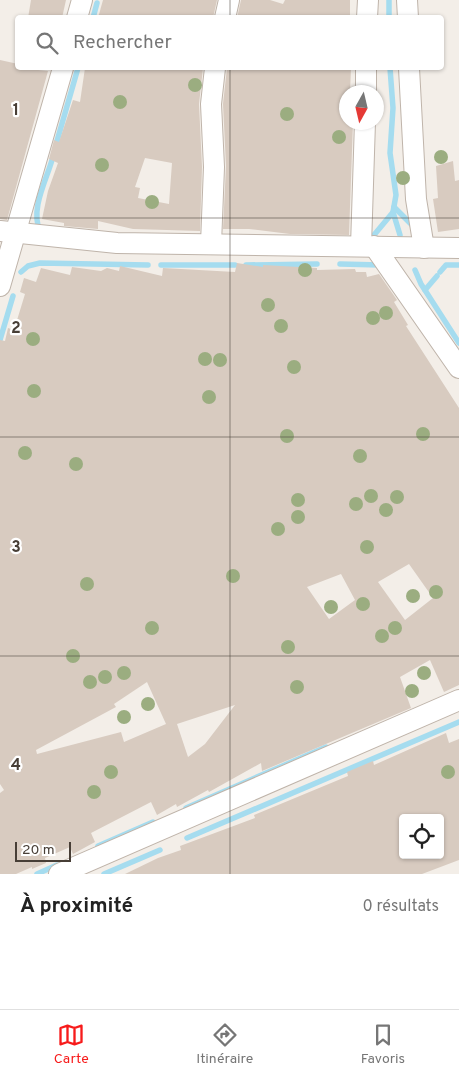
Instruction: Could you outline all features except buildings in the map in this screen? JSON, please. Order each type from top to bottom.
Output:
[{"type":"street","points":[[78,15],[82,0]]},
{"type":"street","points":[[226,15],[229,0]]},
{"type":"street","points":[[367,15],[368,0]]},
{"type":"street","points":[[407,0],[408,15]]},
{"type":"street","points":[[0,286],[8,233],[62,70]]},
{"type":"street","points":[[211,244],[214,167],[212,104],[215,70]]},
{"type":"street","points":[[366,70],[366,85]]},
{"type":"street","points":[[409,70],[416,199],[424,248]]},
{"type":"street","points":[[366,130],[367,246],[459,368]]},
{"type":"street","points":[[8,233],[117,243],[459,248]]},
{"type":"street","points":[[59,874],[459,700]]},
{"type":"waterway","points":[[389,0],[389,15]]},
{"type":"waterway","points":[[94,15],[97,3]]},
{"type":"waterway","points":[[57,141],[77,70]]},
{"type":"waterway","points":[[390,70],[393,108],[390,153],[396,195],[393,212],[400,235]]},
{"type":"waterway","points":[[40,231],[37,223],[38,205],[52,160]]},
{"type":"waterway","points":[[394,207],[414,227]]},
{"type":"waterway","points":[[369,241],[394,211]]},
{"type":"waterway","points":[[21,272],[28,266],[40,263],[148,265]]},
{"type":"waterway","points":[[246,265],[317,264]]},
{"type":"waterway","points":[[340,264],[380,265]]},
{"type":"waterway","points":[[161,265],[235,265]]},
{"type":"waterway","points":[[440,272],[446,265],[459,265]]},
{"type":"waterway","points":[[415,270],[421,284],[459,343]]},
{"type":"waterway","points":[[425,290],[437,276]]},
{"type":"waterway","points":[[0,340],[13,296]]},
{"type":"waterway","points":[[187,838],[459,722]]},
{"type":"waterway","points":[[186,808],[326,747]]},
{"type":"waterway","points":[[98,846],[153,822]]},
{"type":"waterway","points":[[104,874],[160,850]]},
{"type":"waterway","points":[[37,874],[57,865]]}]
